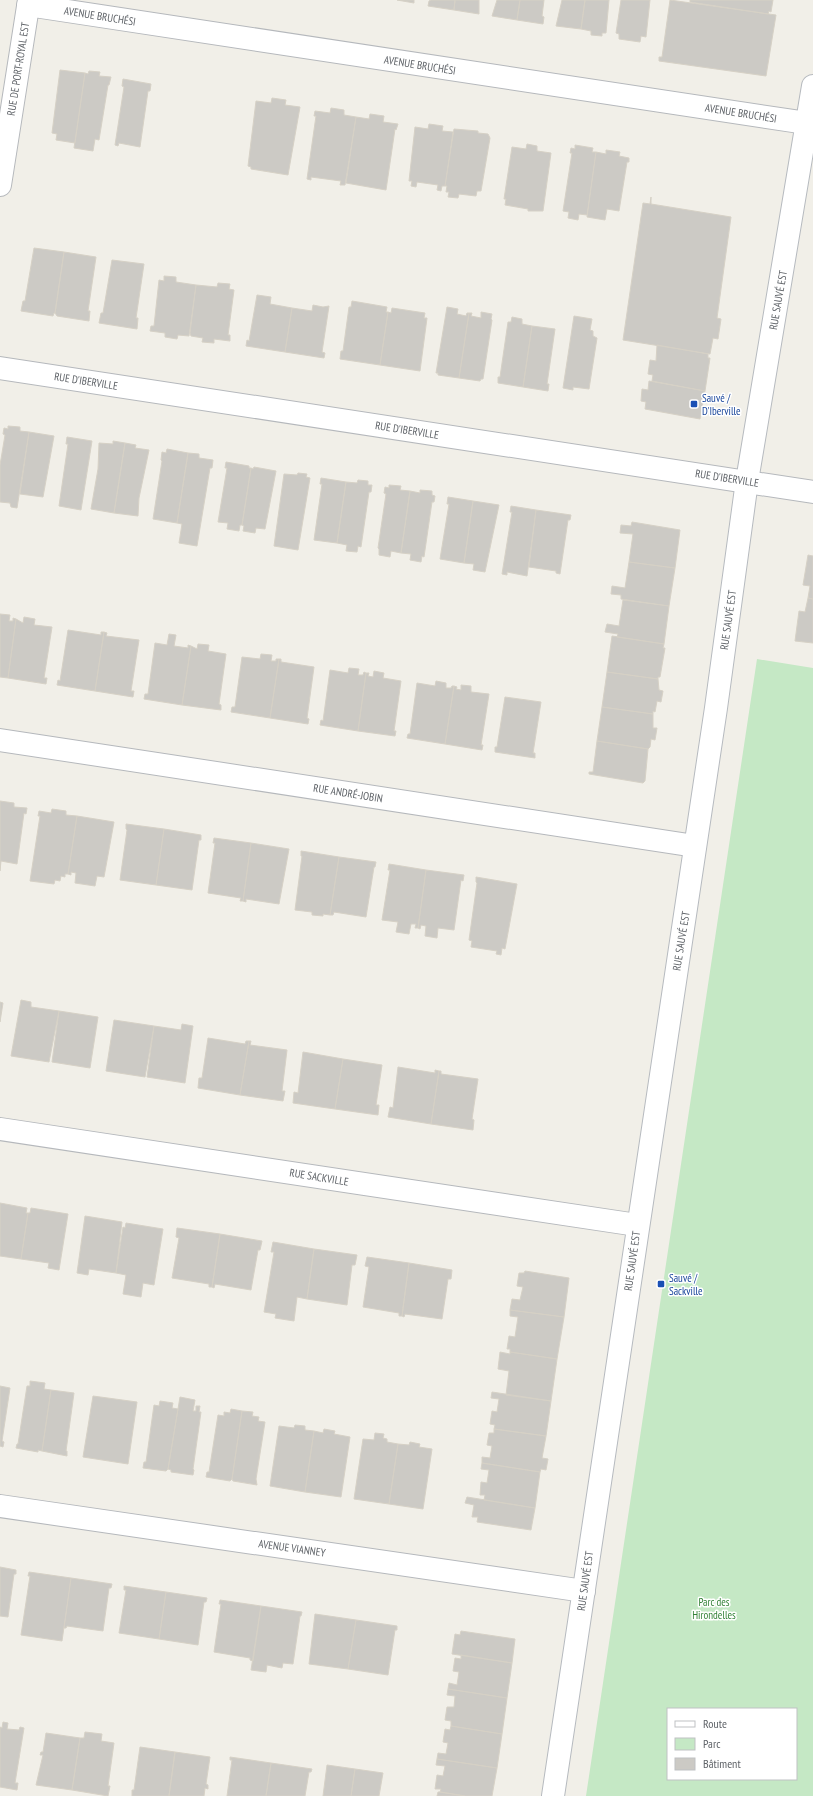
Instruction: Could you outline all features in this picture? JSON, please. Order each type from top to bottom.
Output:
[{"type":"street","name":"AVENUE BRUCHÉSI","points":[[28,3],[810,123]]},
{"type":"street","name":"RUE DE PORT-ROYAL EST","points":[[0,185],[28,3]]},
{"type":"street","name":"RUE SAUVÉ EST","points":[[553,1796],[748,481],[810,123],[813,86]]},
{"type":"street","name":"RUE D'IBERVILLE","points":[[0,368],[813,492]]},
{"type":"street","name":"RUE ANDRÉ-JOBIN","points":[[0,740],[695,846]]},
{"type":"street","name":"RUE SACKVILLE","points":[[0,1129],[637,1225]]},
{"type":"street","name":"AVENUE VIANNEY","points":[[0,1506],[584,1591]]},
{"type":"green space","name":"Parc des Hirondelles","points":[[757,659],[813,668],[813,1796],[586,1796]]},
{"type":"building","points":[[397,0],[414,0],[414,3]]},
{"type":"building","points":[[455,0],[454,10],[428,6],[429,1]]},
{"type":"building","points":[[455,0],[479,0],[479,14],[454,10]]},
{"type":"building","points":[[497,0],[520,0],[517,20],[492,16]]},
{"type":"building","points":[[520,0],[544,0],[542,16],[544,17],[543,24],[517,20]]},
{"type":"building","points":[[562,0],[585,0],[581,29],[556,26]]},
{"type":"building","points":[[585,0],[609,0],[606,33],[602,33],[602,36],[591,35],[591,31],[581,29]]},
{"type":"building","points":[[621,0],[650,0],[646,37],[641,36],[640,42],[619,39],[619,34],[616,33]]},
{"type":"building","points":[[670,0],[776,15],[766,76],[659,61],[659,57],[662,57]]},
{"type":"building","points":[[690,0],[773,0],[771,12],[769,11],[768,14],[690,2]]},
{"type":"building","points":[[60,70],[85,73],[75,143],[56,140],[57,134],[52,133]]},
{"type":"building","points":[[89,71],[100,72],[99,76],[111,77],[108,85],[99,140],[95,139],[93,151],[74,148],[85,73],[88,74]]},
{"type":"building","points":[[123,79],[151,84],[150,91],[148,91],[140,147],[119,143],[118,146],[115,145],[124,87],[122,86]]},
{"type":"building","points":[[272,98],[286,100],[285,105],[300,107],[288,175],[251,169],[251,167],[248,166],[256,101],[271,103]]},
{"type":"building","points":[[331,108],[344,110],[344,115],[356,117],[345,185],[340,185],[341,181],[311,177],[311,180],[307,179],[316,116],[314,116],[315,111],[330,113]]},
{"type":"building","points":[[370,114],[384,116],[383,122],[398,124],[396,130],[395,129],[386,190],[346,183],[356,117],[369,119]]},
{"type":"building","points":[[429,124],[443,126],[442,131],[453,132],[445,186],[442,186],[441,191],[437,190],[438,185],[417,182],[416,187],[411,186],[412,181],[409,181],[415,127],[428,129]]},
{"type":"building","points":[[454,129],[478,131],[478,133],[488,134],[490,138],[481,191],[477,191],[476,196],[459,194],[458,198],[448,197],[449,192],[446,192],[447,186],[445,186]]},
{"type":"building","points":[[527,144],[537,146],[537,151],[551,153],[543,211],[528,211],[528,209],[505,205],[506,199],[504,199],[512,147],[526,149]]},
{"type":"building","points":[[575,145],[593,148],[592,152],[596,152],[587,215],[579,214],[578,220],[568,218],[569,212],[563,211],[572,153],[570,153],[571,148],[575,149]]},
{"type":"building","points":[[606,150],[620,152],[619,156],[629,158],[629,162],[627,162],[619,211],[607,209],[605,220],[587,217],[596,152],[606,154]]},
{"type":"building","points":[[651,197],[651,204],[731,217],[717,318],[721,319],[718,339],[713,338],[710,354],[623,340],[643,203],[650,204]]},
{"type":"building","points":[[34,248],[64,252],[55,313],[53,316],[21,311],[23,301],[25,301]]},
{"type":"building","points":[[64,252],[96,257],[88,311],[90,311],[89,321],[57,316],[55,313]]},
{"type":"building","points":[[112,260],[144,264],[136,318],[138,318],[137,329],[99,323],[101,313],[103,313]]},
{"type":"building","points":[[164,276],[176,277],[176,282],[196,285],[189,336],[178,335],[177,339],[165,337],[165,333],[150,331],[151,326],[154,326],[159,280],[164,281]]},
{"type":"building","points":[[218,283],[230,284],[229,289],[234,290],[228,335],[230,335],[230,341],[214,339],[214,343],[202,342],[203,338],[191,336],[190,333],[196,285],[217,287]]},
{"type":"building","points":[[257,295],[271,297],[270,304],[292,308],[285,352],[246,346],[247,340],[249,341]]},
{"type":"building","points":[[352,301],[387,307],[386,312],[388,312],[380,365],[340,359],[341,351],[343,351],[349,307],[351,307]]},
{"type":"building","points":[[313,305],[323,307],[329,306],[322,352],[325,353],[324,358],[285,352],[292,308],[312,311]]},
{"type":"building","points":[[447,307],[458,309],[457,314],[466,316],[467,313],[469,313],[459,378],[438,375],[438,373],[436,373]]},
{"type":"building","points":[[392,308],[425,313],[424,318],[427,318],[420,371],[380,365],[388,312],[391,313]]},
{"type":"building","points":[[481,312],[492,314],[483,379],[480,381],[459,378],[469,313],[472,313],[471,316],[481,318]]},
{"type":"building","points":[[574,316],[592,319],[590,330],[593,331],[593,336],[597,338],[589,389],[573,387],[573,390],[563,388]]},
{"type":"building","points":[[512,317],[522,319],[522,324],[532,326],[523,387],[498,383],[508,322],[511,322]]},
{"type":"building","points":[[532,326],[555,329],[547,384],[549,384],[548,391],[523,387]]},
{"type":"building","points":[[657,345],[708,354],[708,358],[710,358],[705,391],[652,381],[653,375],[648,374],[650,360],[656,361]]},
{"type":"building","points":[[649,381],[705,391],[700,419],[645,409],[646,402],[641,401],[642,389],[648,390]]},
{"type":"building","points":[[8,426],[20,427],[20,431],[29,432],[17,508],[11,507],[10,503],[0,502],[0,465],[5,435],[3,434],[4,428],[8,429]]},
{"type":"building","points":[[29,432],[54,436],[43,497],[20,494]]},
{"type":"building","points":[[67,437],[92,441],[81,510],[59,506],[68,444],[66,444]]},
{"type":"building","points":[[113,441],[125,443],[114,513],[91,509],[98,469],[99,443],[113,444]]},
{"type":"building","points":[[125,443],[136,445],[135,448],[149,450],[139,498],[138,516],[114,513]]},
{"type":"building","points":[[167,449],[188,453],[177,523],[153,519],[162,452],[166,453]]},
{"type":"building","points":[[188,453],[199,454],[199,458],[213,460],[212,468],[210,468],[197,546],[179,543],[182,524],[177,523]]},
{"type":"building","points":[[226,462],[249,466],[249,468],[251,468],[242,525],[240,525],[239,531],[227,529],[228,523],[218,522],[227,468],[225,468]]},
{"type":"building","points":[[254,467],[276,471],[265,529],[256,528],[255,533],[243,531],[244,526],[242,525],[251,468],[253,469]]},
{"type":"building","points":[[298,473],[307,474],[306,477],[310,478],[298,550],[274,546],[284,474],[297,475]]},
{"type":"building","points":[[321,478],[346,482],[337,543],[314,540],[322,484],[320,484]]},
{"type":"building","points":[[358,480],[368,481],[368,485],[372,485],[371,492],[369,492],[361,547],[358,546],[357,552],[346,551],[347,545],[337,543],[346,482],[357,483]]},
{"type":"building","points":[[389,485],[401,486],[400,490],[410,491],[401,553],[391,551],[390,557],[379,555],[378,548],[386,494],[384,493],[385,487],[389,488]]},
{"type":"building","points":[[420,490],[432,491],[432,495],[435,496],[434,502],[432,502],[424,557],[422,556],[421,562],[410,560],[411,554],[401,553],[410,491],[420,493]]},
{"type":"building","points":[[448,497],[473,501],[464,563],[440,559],[449,504],[447,504]]},
{"type":"building","points":[[473,501],[499,505],[485,572],[473,570],[474,564],[464,563]]},
{"type":"building","points":[[511,506],[536,510],[527,576],[507,572],[507,575],[502,574],[512,512],[510,512]]},
{"type":"building","points":[[536,510],[571,515],[570,520],[568,520],[560,574],[556,573],[556,571],[529,567]]},
{"type":"building","points":[[632,522],[680,530],[675,568],[629,562],[633,534],[620,533],[621,525],[631,526]]},
{"type":"building","points":[[808,555],[813,556],[813,599],[808,598],[810,586],[803,585]]},
{"type":"building","points":[[629,562],[675,568],[669,606],[621,599],[621,595],[611,594],[612,586],[625,588]]},
{"type":"building","points":[[808,598],[813,599],[813,643],[795,641],[799,611],[805,612]]},
{"type":"building","points":[[623,600],[669,606],[664,644],[617,637],[618,634],[605,632],[607,624],[619,626]]},
{"type":"building","points":[[0,614],[10,615],[9,621],[13,621],[13,618],[16,619],[8,678],[0,677]]},
{"type":"building","points":[[24,617],[35,619],[34,625],[52,627],[44,678],[47,678],[46,684],[8,678],[16,619],[23,623]]},
{"type":"building","points":[[68,630],[101,635],[101,632],[104,632],[95,691],[57,685],[58,680],[60,681]]},
{"type":"building","points":[[104,632],[107,633],[106,636],[139,640],[131,691],[134,691],[133,697],[95,691]]},
{"type":"building","points":[[169,634],[176,635],[174,646],[188,648],[188,645],[191,646],[182,705],[144,699],[145,694],[148,694],[155,643],[167,645]]},
{"type":"building","points":[[612,636],[664,644],[663,648],[665,648],[660,677],[658,677],[658,679],[607,672]]},
{"type":"building","points":[[198,644],[209,645],[208,651],[226,654],[219,704],[221,705],[221,710],[182,705],[191,646],[197,649]]},
{"type":"building","points":[[261,654],[272,655],[271,661],[276,661],[276,659],[279,659],[270,718],[231,712],[232,707],[235,707],[242,657],[260,659]]},
{"type":"building","points":[[279,659],[281,659],[281,662],[314,667],[307,718],[309,719],[308,724],[270,718]]},
{"type":"building","points":[[349,668],[359,669],[358,675],[363,675],[364,672],[366,673],[358,731],[320,725],[321,720],[323,721],[330,670],[348,673]]},
{"type":"building","points":[[374,671],[384,673],[383,678],[401,681],[394,731],[396,731],[395,736],[358,731],[366,673],[369,673],[368,676],[373,677]]},
{"type":"building","points":[[607,672],[658,679],[659,690],[663,691],[661,702],[657,701],[655,712],[653,711],[653,714],[602,707]]},
{"type":"building","points":[[436,681],[446,683],[446,688],[451,688],[454,686],[445,744],[407,738],[408,734],[410,734],[417,683],[435,686]]},
{"type":"building","points":[[461,685],[471,686],[471,692],[489,694],[481,745],[483,745],[482,750],[445,744],[454,686],[457,687],[456,689],[461,690]]},
{"type":"building","points":[[505,697],[541,702],[533,753],[535,753],[535,758],[495,752]]},
{"type":"building","points":[[602,707],[653,714],[653,728],[657,728],[655,740],[651,739],[650,747],[648,749],[597,741]]},
{"type":"building","points":[[597,741],[648,749],[645,781],[643,783],[589,774],[589,772],[593,772]]},
{"type":"building","points":[[0,801],[14,803],[14,807],[27,808],[26,814],[24,813],[17,864],[1,861],[0,871]]},
{"type":"building","points":[[52,809],[66,811],[66,815],[77,816],[68,874],[65,874],[65,877],[61,876],[60,881],[55,880],[54,884],[30,881],[40,816],[38,816],[39,811],[51,813]]},
{"type":"building","points":[[77,816],[114,822],[104,877],[97,876],[95,886],[75,883],[76,873],[71,872],[71,875],[68,874]]},
{"type":"building","points":[[126,824],[164,829],[156,885],[120,880],[127,830]]},
{"type":"building","points":[[164,829],[201,835],[192,890],[156,885]]},
{"type":"building","points":[[214,838],[251,843],[243,901],[240,901],[241,898],[208,893],[215,843],[213,843]]},
{"type":"building","points":[[251,843],[289,849],[279,904],[246,899],[246,902],[243,901]]},
{"type":"building","points":[[301,851],[339,857],[330,915],[312,915],[312,912],[295,910],[302,856]]},
{"type":"building","points":[[339,857],[376,862],[366,917],[334,912],[333,915],[330,915]]},
{"type":"building","points":[[389,864],[426,870],[418,928],[415,928],[416,924],[411,924],[409,934],[396,932],[398,922],[382,920],[390,870],[388,870]]},
{"type":"building","points":[[426,870],[464,875],[463,881],[461,880],[454,930],[438,928],[437,938],[425,936],[426,926],[421,925],[420,929],[418,928]]},
{"type":"building","points":[[476,877],[517,884],[505,949],[502,948],[501,955],[496,954],[497,951],[471,947],[472,941],[469,940],[477,883]]},
{"type":"building","points":[[21,1000],[31,1002],[31,1007],[59,1011],[49,1062],[11,1056]]},
{"type":"building","points":[[0,1002],[3,1003],[0,1022]]},
{"type":"building","points":[[59,1011],[98,1017],[90,1068],[52,1062]]},
{"type":"building","points":[[114,1020],[154,1026],[145,1077],[106,1071]]},
{"type":"building","points":[[182,1024],[193,1026],[185,1083],[147,1077],[154,1026],[181,1030]]},
{"type":"building","points":[[208,1038],[245,1044],[246,1041],[249,1041],[240,1095],[198,1088],[199,1078],[202,1078]]},
{"type":"building","points":[[249,1041],[251,1041],[250,1045],[287,1050],[282,1091],[285,1091],[283,1101],[240,1095]]},
{"type":"building","points":[[303,1052],[343,1059],[335,1109],[293,1103],[294,1092],[298,1093]]},
{"type":"building","points":[[343,1059],[382,1065],[376,1105],[379,1105],[378,1115],[335,1109]]},
{"type":"building","points":[[398,1067],[435,1073],[435,1070],[439,1071],[431,1124],[388,1117],[390,1107],[393,1108]]},
{"type":"building","points":[[439,1071],[441,1071],[441,1074],[478,1079],[472,1119],[474,1120],[473,1130],[431,1124]]},
{"type":"building","points":[[0,1203],[27,1208],[26,1213],[28,1213],[21,1259],[0,1256]]},
{"type":"building","points":[[31,1208],[68,1214],[59,1270],[48,1268],[49,1263],[21,1259],[28,1213],[30,1213]]},
{"type":"building","points":[[85,1216],[122,1222],[116,1273],[89,1269],[88,1275],[77,1273]]},
{"type":"building","points":[[126,1223],[163,1229],[154,1285],[143,1283],[141,1297],[123,1294],[126,1275],[116,1273],[123,1227],[125,1228]]},
{"type":"building","points":[[177,1228],[220,1234],[212,1287],[209,1287],[209,1284],[172,1278],[179,1238],[176,1237]]},
{"type":"building","points":[[220,1234],[262,1241],[260,1250],[258,1250],[251,1290],[215,1284],[214,1288],[212,1287]]},
{"type":"building","points":[[273,1242],[314,1249],[307,1299],[297,1297],[294,1321],[275,1318],[276,1314],[264,1312],[274,1252],[271,1252]]},
{"type":"building","points":[[314,1249],[357,1255],[355,1265],[352,1265],[347,1305],[307,1299]]},
{"type":"building","points":[[367,1257],[409,1263],[402,1316],[399,1316],[399,1313],[363,1307],[369,1267],[365,1266]]},
{"type":"building","points":[[409,1263],[452,1270],[451,1279],[448,1279],[442,1319],[405,1314],[404,1317],[402,1316]]},
{"type":"building","points":[[525,1271],[569,1278],[564,1317],[510,1310],[512,1299],[520,1300],[523,1287],[517,1286],[519,1273],[524,1273]]},
{"type":"building","points":[[510,1310],[564,1317],[557,1359],[510,1352],[510,1349],[507,1349],[509,1336],[515,1337],[518,1317],[510,1316]]},
{"type":"building","points":[[500,1352],[510,1354],[510,1352],[557,1359],[551,1401],[506,1395],[509,1371],[498,1369]]},
{"type":"building","points":[[30,1381],[45,1383],[44,1389],[51,1390],[42,1451],[38,1450],[38,1452],[16,1448],[18,1444],[27,1386],[30,1386]]},
{"type":"building","points":[[0,1386],[10,1388],[2,1441],[4,1442],[3,1447],[0,1446]]},
{"type":"building","points":[[51,1390],[74,1393],[66,1451],[67,1456],[42,1451]]},
{"type":"building","points":[[492,1392],[551,1401],[546,1436],[494,1429],[495,1425],[490,1424],[492,1411],[497,1412],[499,1399],[491,1398]]},
{"type":"building","points":[[93,1396],[137,1402],[128,1464],[83,1457]]},
{"type":"building","points":[[180,1397],[195,1400],[193,1411],[196,1411],[196,1406],[200,1406],[199,1412],[201,1412],[193,1475],[171,1472],[171,1470],[168,1469]]},
{"type":"building","points":[[160,1401],[173,1403],[172,1408],[178,1409],[168,1469],[166,1471],[143,1468],[144,1462],[146,1462],[154,1405],[159,1406]]},
{"type":"building","points":[[231,1409],[242,1411],[232,1479],[230,1481],[206,1477],[207,1472],[209,1472],[218,1415],[224,1416],[224,1412],[230,1413]]},
{"type":"building","points":[[242,1411],[253,1412],[252,1416],[259,1417],[258,1421],[265,1422],[256,1479],[257,1485],[233,1481],[232,1479]]},
{"type":"building","points":[[295,1425],[305,1426],[305,1430],[314,1431],[305,1492],[270,1486],[279,1426],[294,1428]]},
{"type":"building","points":[[324,1429],[335,1431],[334,1434],[350,1437],[341,1497],[305,1492],[314,1431],[323,1433]]},
{"type":"building","points":[[494,1429],[546,1436],[542,1458],[548,1459],[546,1470],[541,1469],[540,1472],[482,1463],[482,1457],[490,1458],[492,1446],[487,1445],[489,1433],[494,1433]]},
{"type":"building","points":[[375,1433],[384,1434],[383,1438],[387,1439],[387,1442],[398,1444],[389,1504],[354,1499],[363,1439],[374,1440]]},
{"type":"building","points":[[410,1442],[420,1444],[419,1447],[432,1449],[423,1509],[389,1504],[398,1444],[409,1445]]},
{"type":"building","points":[[482,1463],[540,1472],[535,1508],[484,1500],[485,1495],[480,1495],[481,1482],[487,1483],[489,1470],[481,1469]]},
{"type":"building","points":[[467,1497],[535,1508],[531,1530],[477,1522],[478,1517],[472,1517],[474,1505],[465,1503]]},
{"type":"building","points":[[0,1567],[16,1570],[16,1574],[14,1574],[8,1617],[0,1616]]},
{"type":"building","points":[[29,1572],[71,1578],[62,1641],[21,1635],[30,1576],[28,1576]]},
{"type":"building","points":[[71,1578],[112,1584],[111,1588],[109,1588],[103,1631],[67,1626],[64,1628]]},
{"type":"building","points":[[124,1586],[166,1592],[159,1639],[119,1633],[126,1590],[124,1590]]},
{"type":"building","points":[[166,1592],[207,1598],[206,1602],[204,1602],[198,1645],[159,1639]]},
{"type":"building","points":[[220,1600],[261,1606],[253,1661],[250,1660],[250,1658],[214,1652],[221,1604],[219,1604]]},
{"type":"building","points":[[261,1606],[302,1612],[300,1616],[293,1664],[283,1663],[282,1668],[267,1665],[266,1672],[251,1670]]},
{"type":"building","points":[[315,1614],[356,1620],[348,1669],[309,1664]]},
{"type":"building","points":[[356,1620],[397,1626],[397,1630],[395,1630],[388,1675],[348,1669]]},
{"type":"building","points":[[461,1631],[515,1639],[512,1663],[452,1654],[455,1634],[460,1635]]},
{"type":"building","points":[[461,1655],[512,1663],[507,1698],[448,1689],[449,1683],[457,1685],[459,1672],[453,1671],[455,1658],[461,1659]]},
{"type":"building","points":[[448,1689],[507,1698],[502,1734],[451,1726],[451,1721],[445,1720],[447,1707],[454,1707],[455,1696],[447,1695]]},
{"type":"building","points":[[3,1722],[8,1723],[7,1729],[19,1730],[20,1727],[24,1728],[15,1783],[18,1783],[17,1790],[0,1787],[0,1727],[2,1728]]},
{"type":"building","points":[[451,1726],[502,1734],[497,1768],[437,1759],[438,1753],[446,1754],[448,1743],[443,1742],[445,1729],[450,1730]]},
{"type":"building","points":[[85,1732],[102,1734],[101,1741],[114,1743],[108,1796],[72,1790],[80,1738],[84,1738]]},
{"type":"building","points":[[46,1733],[80,1738],[72,1790],[36,1785],[43,1755],[40,1755],[41,1752],[43,1752]]},
{"type":"building","points":[[140,1747],[175,1752],[169,1796],[132,1796]]},
{"type":"building","points":[[175,1752],[210,1757],[206,1784],[208,1785],[208,1789],[205,1788],[204,1796],[169,1796]]},
{"type":"building","points":[[230,1757],[271,1763],[266,1796],[227,1796],[232,1760],[230,1760]]},
{"type":"building","points":[[437,1759],[497,1768],[492,1796],[465,1796],[440,1792],[441,1789],[435,1789],[437,1775],[443,1776],[445,1766],[436,1765]]},
{"type":"building","points":[[271,1763],[312,1769],[311,1772],[309,1772],[305,1796],[266,1796]]},
{"type":"building","points":[[327,1765],[355,1769],[351,1796],[323,1796]]},
{"type":"building","points":[[355,1769],[383,1773],[379,1796],[351,1796]]},
{"type":"building","points":[[438,1792],[440,1792],[465,1796],[437,1796]]},
{"type":"place","name":"Sauvé / D'Iberville","points":[[694,404]]},
{"type":"place","name":"Sauvé / Sackville","points":[[661,1284]]}]
